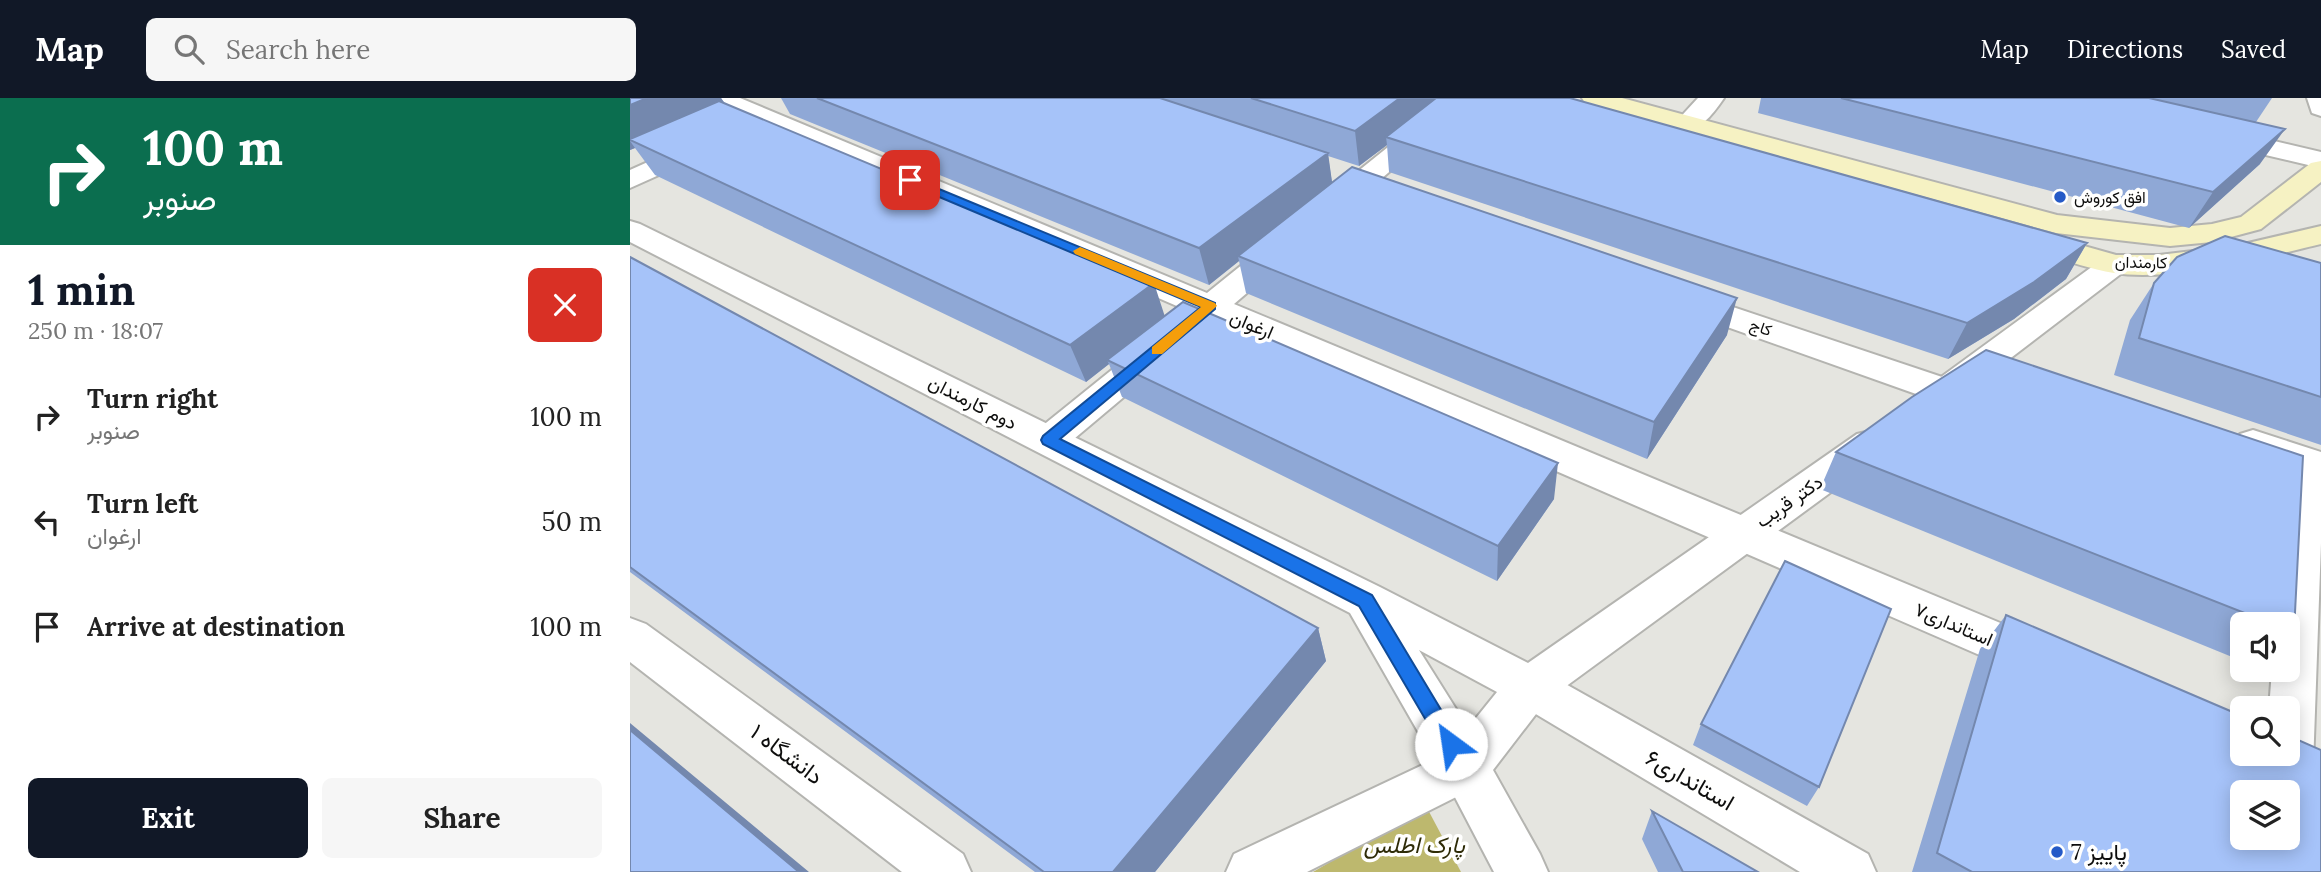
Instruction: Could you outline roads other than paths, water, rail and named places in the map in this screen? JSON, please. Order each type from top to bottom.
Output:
[{"type":"main road","name":"کارمندان","points":[[1582,105],[2115,264],[2192,261],[2321,235]]},
{"type":"main road","name":"کارمندان","points":[[1679,133],[2056,224],[2170,237],[2213,233],[2251,223],[2321,169]]},
{"type":"street","name":"ارغوان","points":[[719,98],[740,127],[1211,306],[1743,533]]},
{"type":"street","points":[[1049,440],[1464,98]]},
{"type":"street","points":[[1679,133],[1712,98]]},
{"type":"street","points":[[2319,98],[2321,108]]},
{"type":"street","points":[[630,180],[791,103]]},
{"type":"street","points":[[2199,132],[2321,160]]},
{"type":"street","name":"دوم کارمندان","points":[[630,230],[1365,600]]},
{"type":"street","name":"دکتر قریب","points":[[1465,768],[1530,687],[1996,355],[2115,264]]},
{"type":"street","name":"کاج","points":[[1657,291],[1945,391]]},
{"type":"street","points":[[1996,355],[2034,368]]},
{"type":"street","points":[[2228,434],[2313,463],[2290,768]]},
{"type":"street","name":"استانداری۷","points":[[1743,533],[2076,676]]},
{"type":"street","points":[[1365,600],[1465,768],[1522,872]]},
{"type":"street","name":"استانداری۶","points":[[1365,600],[1530,687],[1850,872]]},
{"type":"street","name":"دانشگاه ۱","points":[[630,637],[945,872]]},
{"type":"street","points":[[1252,872],[1465,768]]},
{"type":"place","name":"افق کوروش","points":[[2060,197]]},
{"type":"place","name":"پاییز 7","points":[[2057,852]]},
{"type":"park label","name":"پارک اطلس","points":[[1414,845]]}]
